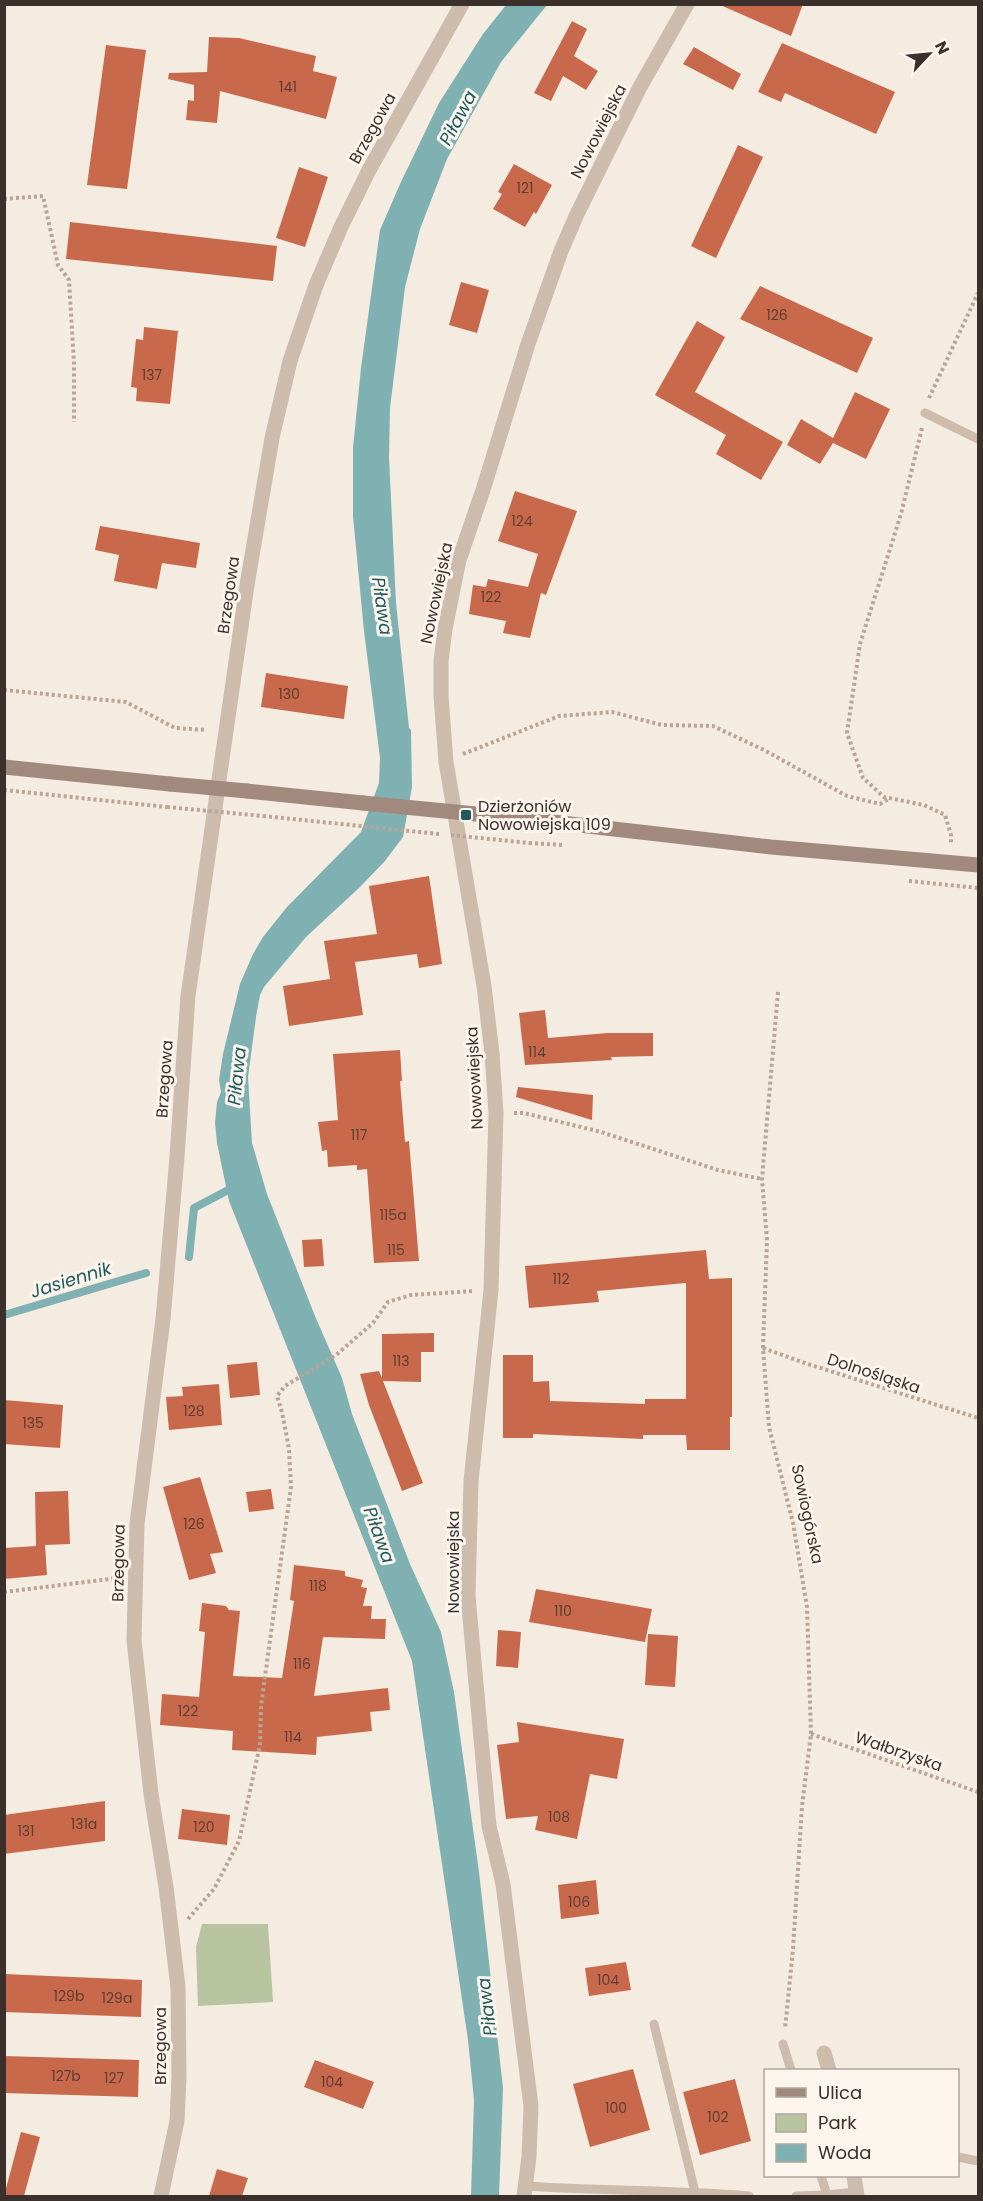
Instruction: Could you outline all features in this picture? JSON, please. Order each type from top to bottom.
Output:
[{"type":"main road","points":[[4,767],[527,819],[771,848],[978,865]]},
{"type":"street","name":"Brzegowa","points":[[160,2196],[177,2121],[178,1987],[151,1794],[134,1640],[136,1524],[164,1319],[188,996],[247,585],[272,438],[290,361],[316,285],[368,172],[462,4]]},
{"type":"street","name":"Nowowiejska","points":[[525,2191],[531,2106],[502,1884],[489,1826],[468,1596],[471,1481],[491,1290],[496,1113],[484,986],[446,762],[441,661],[459,560],[528,344],[561,251],[639,87],[687,4]]},
{"type":"street","points":[[824,2053],[829,2069]]},
{"type":"street","points":[[854,2177],[857,2194]]},
{"type":"lane","points":[[925,413],[978,439]]},
{"type":"lane","points":[[654,2024],[695,2192]]},
{"type":"lane","points":[[783,2044],[790,2069]]},
{"type":"lane","points":[[959,2157],[978,2161]]},
{"type":"lane","points":[[822,2177],[827,2195]]},
{"type":"lane","points":[[525,2191],[695,2192],[749,2196]]},
{"type":"lane","points":[[796,2196],[857,2194]]},
{"type":"path","points":[[4,199],[43,196],[58,265],[69,280],[74,363],[74,422]]},
{"type":"path","points":[[950,863],[951,835],[945,815],[924,805],[884,797],[863,778],[847,733],[860,644],[901,514],[930,395],[978,293]]},
{"type":"path","points":[[4,690],[126,702],[175,728],[227,731]]},
{"type":"path","points":[[446,762],[489,742],[559,716],[612,712],[662,725],[713,726],[765,750],[847,795],[880,804],[890,798]]},
{"type":"path","points":[[4,790],[529,843]]},
{"type":"path","name":"Sowiogórska","points":[[778,992],[762,1179],[767,1240],[763,1348],[769,1427],[793,1523],[807,1607],[811,1734],[802,1806],[788,2014],[783,2044]]},
{"type":"path","points":[[496,1113],[524,1113],[600,1132],[718,1170],[762,1179]]},
{"type":"path","points":[[171,1924],[190,1918],[214,1889],[240,1841],[249,1804],[260,1745],[261,1706],[291,1487],[289,1449],[277,1396],[285,1386],[336,1355],[373,1323],[388,1302],[411,1295],[491,1290]]},
{"type":"path","name":"Dolnośląska","points":[[763,1348],[978,1418]]},
{"type":"path","points":[[4,1592],[136,1575]]},
{"type":"path","name":"Wałbrzyska","points":[[811,1734],[978,1792]]},
{"type":"green space","points":[[202,1924],[268,1924],[273,2002],[198,2006],[196,1947]]},
{"type":"water","name":"Piława","points":[[506,5],[547,5],[501,62],[447,159],[420,229],[405,287],[390,408],[389,457],[396,603],[411,730],[412,787],[403,837],[385,861],[359,888],[306,937],[264,987],[260,995],[256,1017],[248,1077],[252,1143],[267,1194],[342,1378],[352,1414],[410,1564],[441,1632],[454,1692],[479,1872],[503,2088],[499,2196],[471,2196],[474,2100],[468,2040],[412,1661],[229,1201],[215,1123],[217,1102],[221,1092],[219,1080],[223,1054],[240,984],[253,954],[263,937],[287,907],[361,832],[379,783],[380,758],[364,631],[353,516],[353,448],[361,368],[380,230],[439,103],[483,34]]},
{"type":"building","points":[[718,4],[803,4],[791,36]]},
{"type":"building","points":[[572,21],[587,29],[574,56],[598,71],[586,90],[563,76],[551,101],[534,93]]},
{"type":"building","points":[[209,37],[239,38],[316,56],[313,71],[337,77],[326,119],[220,91],[217,123],[186,120],[188,100],[194,101],[194,85],[168,79],[169,73],[207,72]]},
{"type":"building","points":[[782,43],[895,92],[876,134],[785,93],[781,102],[758,92]]},
{"type":"building","points":[[106,45],[146,50],[127,189],[87,185]]},
{"type":"building","points":[[694,47],[741,74],[733,90],[683,64]]},
{"type":"building","points":[[738,145],[763,157],[716,258],[691,246]]},
{"type":"building","points":[[514,164],[552,185],[536,214],[534,212],[525,227],[493,209],[502,194],[498,192]]},
{"type":"building","points":[[299,167],[328,177],[305,247],[276,238]]},
{"type":"building","points":[[70,222],[277,246],[273,281],[66,259]]},
{"type":"building","points":[[461,282],[489,290],[477,333],[449,325]]},
{"type":"building","points":[[760,286],[873,338],[857,373],[740,319]]},
{"type":"building","points":[[697,321],[725,337],[695,392],[783,442],[761,480],[716,454],[726,435],[655,395]]},
{"type":"building","points":[[144,327],[178,331],[170,404],[136,401],[137,388],[131,387],[136,339],[143,340]]},
{"type":"building","points":[[855,392],[890,409],[866,459],[833,443],[820,464],[787,445],[801,419],[833,438]]},
{"type":"building","points":[[515,491],[577,511],[546,595],[541,593],[530,638],[503,633],[506,621],[469,614],[473,585],[486,587],[488,579],[528,587],[538,554],[498,541]]},
{"type":"building","points":[[100,526],[200,543],[196,568],[162,563],[157,589],[114,581],[119,555],[95,550]]},
{"type":"building","points":[[266,673],[348,686],[344,719],[261,707]]},
{"type":"building","points":[[429,876],[442,964],[419,968],[417,954],[355,962],[363,1015],[289,1026],[283,986],[330,979],[324,941],[377,934],[369,886]]},
{"type":"building","points":[[545,1010],[548,1038],[608,1033],[653,1033],[653,1056],[611,1057],[612,1060],[525,1065],[519,1013]]},
{"type":"building","points":[[400,1050],[405,1142],[409,1141],[419,1261],[374,1263],[367,1169],[357,1170],[357,1165],[328,1167],[327,1150],[322,1151],[318,1122],[338,1120],[333,1054]]},
{"type":"building","points":[[518,1087],[593,1095],[592,1120],[516,1097]]},
{"type":"building","points":[[322,1239],[324,1266],[304,1267],[302,1240]]},
{"type":"building","points":[[706,1250],[709,1279],[732,1278],[730,1450],[687,1450],[686,1435],[643,1435],[643,1439],[533,1434],[533,1438],[503,1438],[503,1355],[533,1355],[533,1382],[549,1381],[550,1401],[645,1404],[645,1399],[686,1399],[686,1283],[597,1291],[599,1302],[529,1308],[525,1266]]},
{"type":"building","points":[[434,1333],[434,1352],[421,1352],[421,1382],[383,1381],[423,1483],[402,1491],[369,1405],[360,1374],[379,1371],[382,1378],[382,1334]]},
{"type":"building","points":[[257,1362],[260,1395],[230,1398],[227,1365]]},
{"type":"building","points":[[219,1384],[222,1425],[169,1430],[166,1397],[183,1396],[182,1387]]},
{"type":"building","points":[[4,1400],[63,1405],[60,1448],[4,1444]]},
{"type":"building","points":[[200,1477],[223,1552],[210,1554],[216,1573],[189,1580],[163,1487]]},
{"type":"building","points":[[271,1489],[274,1509],[249,1512],[246,1492]]},
{"type":"building","points":[[68,1491],[70,1544],[45,1545],[47,1575],[4,1579],[4,1548],[36,1546],[35,1492]]},
{"type":"building","points":[[294,1565],[345,1571],[345,1576],[363,1580],[361,1587],[367,1588],[363,1606],[372,1606],[371,1619],[386,1619],[385,1639],[323,1637],[314,1696],[388,1688],[390,1710],[370,1712],[372,1731],[317,1737],[316,1755],[232,1750],[233,1731],[160,1725],[162,1694],[199,1697],[205,1632],[199,1631],[202,1603],[226,1606],[229,1610],[240,1611],[233,1676],[282,1678],[294,1601],[290,1600]]},
{"type":"building","points":[[536,1589],[652,1609],[645,1642],[529,1622]]},
{"type":"building","points":[[498,1630],[521,1632],[518,1668],[496,1666]]},
{"type":"building","points":[[648,1634],[678,1636],[675,1687],[645,1685]]},
{"type":"building","points":[[517,1722],[624,1739],[617,1779],[590,1774],[577,1839],[535,1830],[538,1816],[506,1819],[497,1745],[519,1742]]},
{"type":"building","points":[[105,1801],[105,1841],[4,1854],[4,1815]]},
{"type":"building","points":[[182,1809],[230,1815],[227,1845],[178,1839]]},
{"type":"building","points":[[596,1880],[599,1914],[561,1919],[558,1885]]},
{"type":"building","points":[[626,1962],[631,1990],[589,1996],[585,1968]]},
{"type":"building","points":[[4,1974],[142,1980],[141,2017],[4,2012]]},
{"type":"building","points":[[4,2056],[139,2060],[138,2097],[4,2093]]},
{"type":"building","points":[[315,2060],[374,2082],[363,2109],[304,2087]]},
{"type":"building","points":[[633,2069],[650,2130],[590,2147],[573,2084]]},
{"type":"building","points":[[735,2079],[751,2141],[700,2155],[683,2092]]},
{"type":"building","points":[[21,2132],[40,2137],[24,2196],[4,2196]]},
{"type":"building","points":[[217,2169],[248,2178],[242,2196],[209,2196]]},
{"type":"waterway","name":"Jasiennik","points":[[189,1257],[194,1208],[234,1187]]},
{"type":"waterway","name":"Jasiennik","points":[[4,1315],[146,1273]]},
{"type":"place","name":"Dzierżoniów Nowowiejska 109","points":[[466,815]]}]
